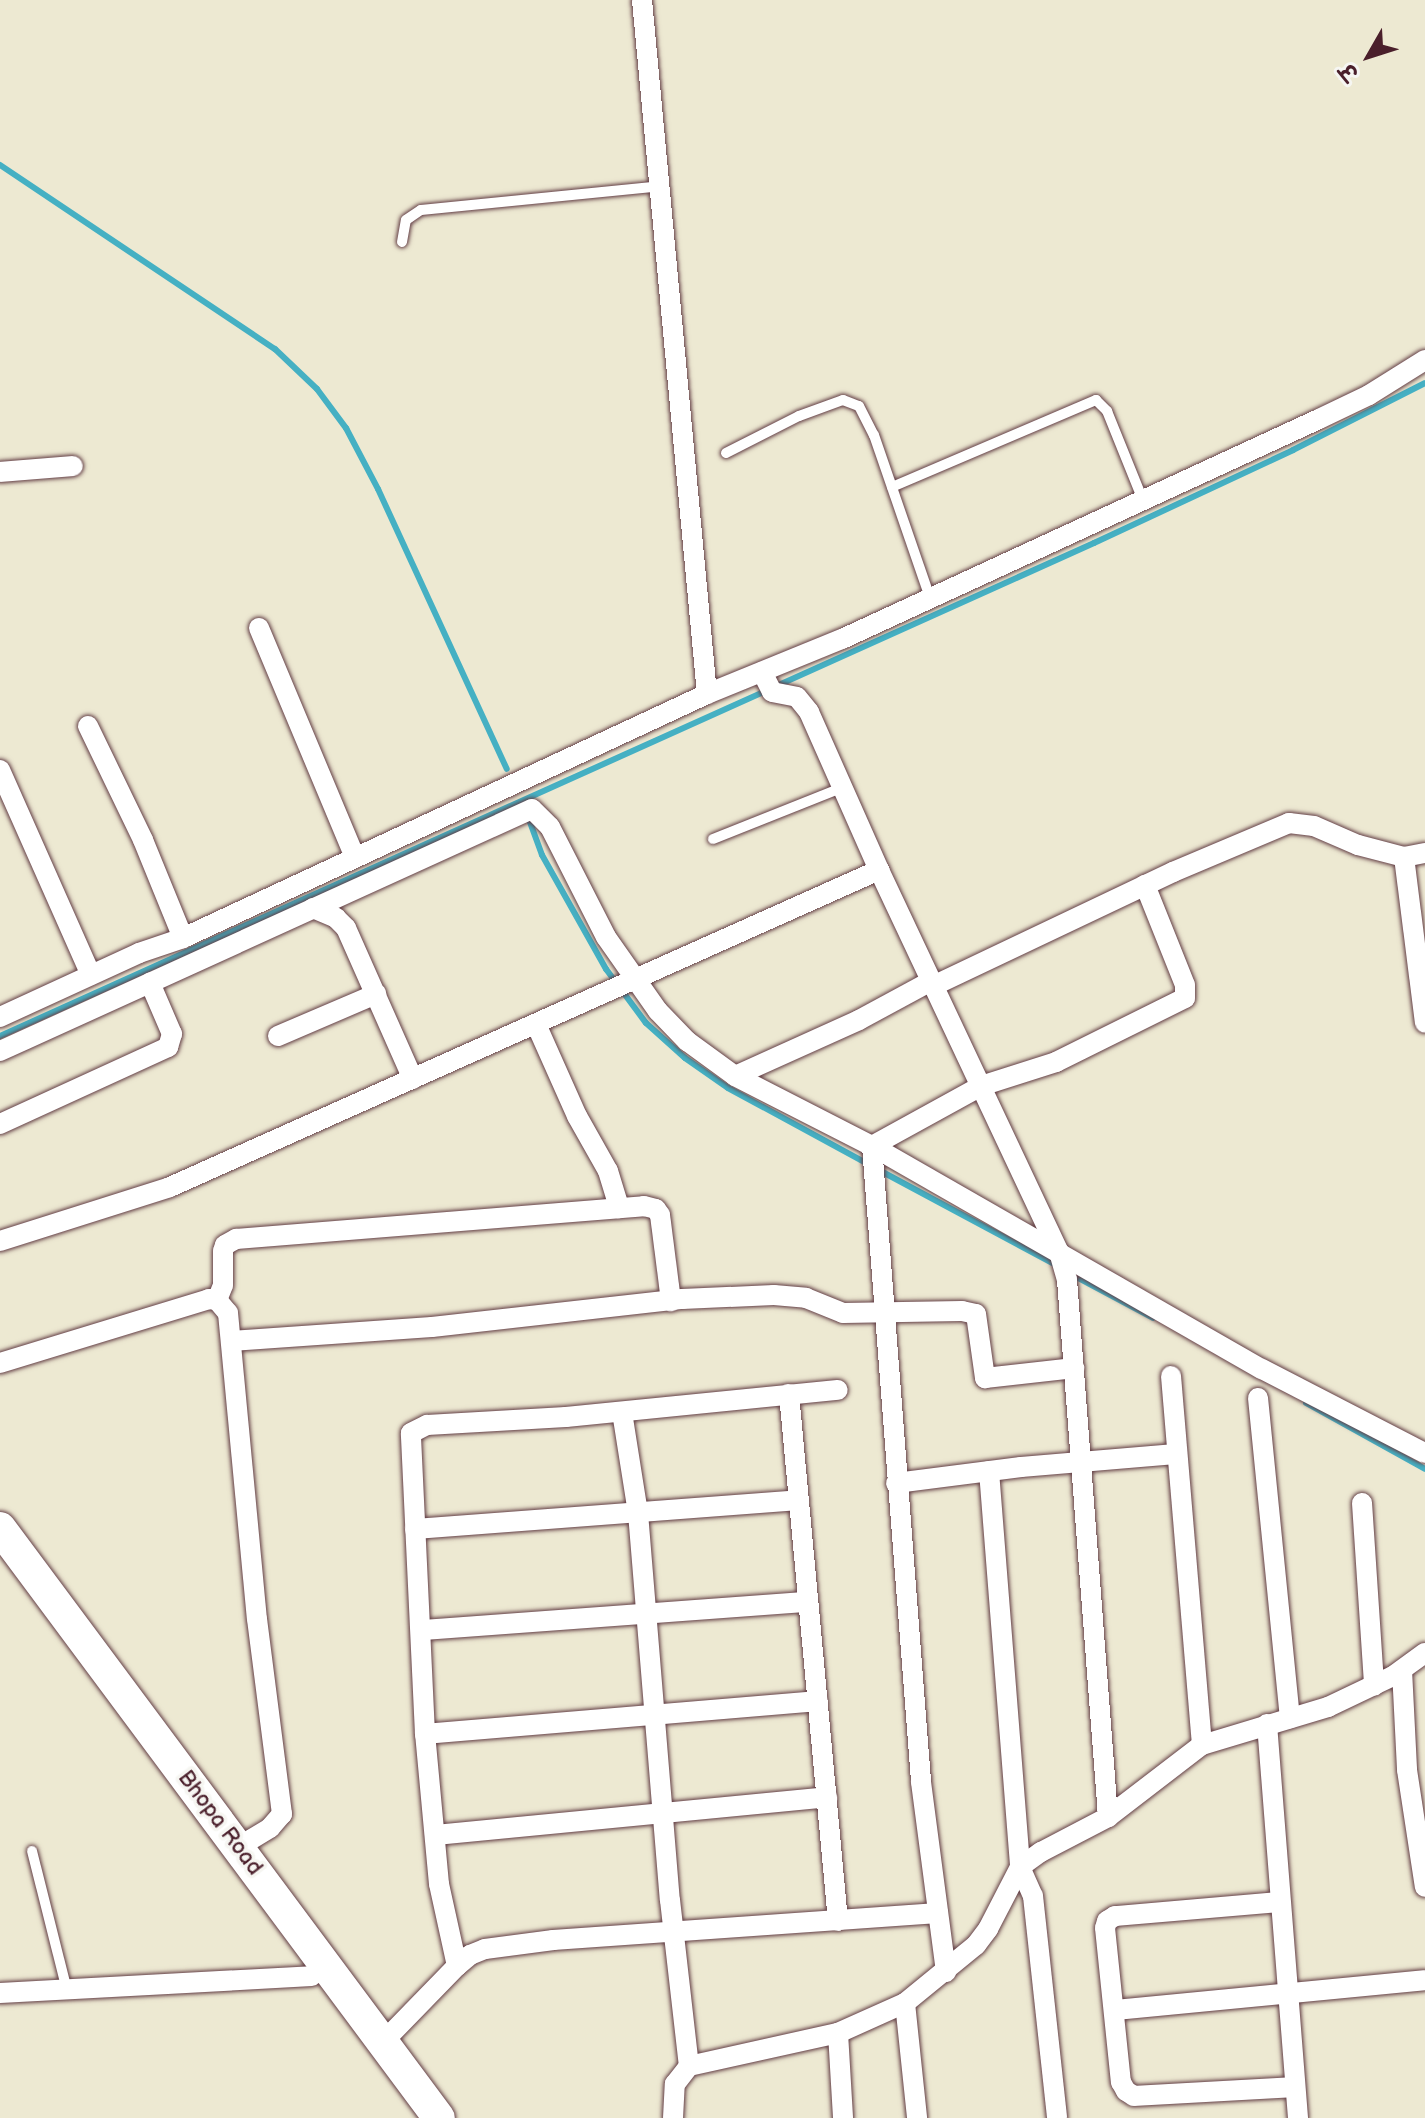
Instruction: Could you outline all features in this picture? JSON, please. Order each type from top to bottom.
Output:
[{"type":"main road","name":"Bhopa Road","points":[[0,1528],[439,2118]]},
{"type":"main road","name":"Bhopa Road","points":[[0,1560],[419,2118]]},
{"type":"street","points":[[642,0],[707,694]]},
{"type":"street","points":[[0,1017],[91,975],[183,938],[707,694],[766,682],[930,598],[1369,395],[1425,360]]},
{"type":"street","points":[[0,472],[73,466]]},
{"type":"street","points":[[259,628],[355,858]]},
{"type":"street","points":[[766,682],[803,701],[1063,1266],[1082,1463],[1108,1817]]},
{"type":"street","points":[[88,726],[143,840],[183,938]]},
{"type":"street","points":[[0,770],[91,975]]},
{"type":"street","points":[[0,1051],[532,809],[550,827],[606,937],[621,986],[735,1076],[872,1159],[1063,1266],[1425,1453]]},
{"type":"street","points":[[735,1076],[1145,885],[1289,823],[1314,826],[1358,845],[1404,857],[1425,853]]},
{"type":"street","points":[[1404,857],[1425,1023]]},
{"type":"street","points":[[0,1241],[170,1187],[879,870]]},
{"type":"street","points":[[872,1159],[981,1086],[1056,1062],[1185,998],[1185,985],[1145,885]]},
{"type":"street","points":[[313,908],[336,918],[346,928],[413,1079]]},
{"type":"street","points":[[0,1124],[168,1047],[172,1034],[150,983]]},
{"type":"street","points":[[278,1036],[376,994]]},
{"type":"street","points":[[536,1024],[577,1116],[608,1171],[619,1208]]},
{"type":"street","points":[[872,1159],[921,1781],[946,1972]]},
{"type":"street","points":[[217,1300],[223,1285],[223,1251],[225,1245],[236,1239],[652,1207],[660,1215],[671,1301]]},
{"type":"street","points":[[231,1341],[432,1327],[671,1301],[791,1296],[817,1301],[843,1313],[976,1314],[985,1378],[1074,1368]]},
{"type":"street","points":[[0,1363],[209,1299],[217,1300],[228,1313],[257,1619],[282,1814],[270,1828],[238,1847]]},
{"type":"street","points":[[1171,1376],[1175,1454],[1202,1745]]},
{"type":"street","points":[[457,1966],[439,1884],[425,1734],[423,1630],[410,1440],[418,1429],[427,1425],[622,1412],[838,1390]]},
{"type":"street","points":[[789,1394],[838,1921]]},
{"type":"street","points":[[1258,1398],[1290,1718]]},
{"type":"street","points":[[622,1412],[638,1513],[654,1717],[689,2066]]},
{"type":"street","points":[[896,1483],[1175,1454]]},
{"type":"street","points":[[989,1471],[1020,1867],[1033,1896],[1057,2118]]},
{"type":"street","points":[[415,1529],[799,1500]]},
{"type":"street","points":[[1362,1503],[1374,1686]]},
{"type":"street","points":[[423,1630],[808,1602]]},
{"type":"street","points":[[673,2118],[675,2084],[689,2066],[838,2033],[905,2003],[946,1972],[988,1929],[1020,1867],[1041,1852],[1108,1817],[1202,1745],[1310,1714],[1374,1686],[1425,1653]]},
{"type":"street","points":[[1402,1670],[1407,1770],[1425,1887]]},
{"type":"street","points":[[425,1734],[818,1701]]},
{"type":"street","points":[[1267,1724],[1298,2118]]},
{"type":"street","points":[[435,1835],[827,1797]]},
{"type":"street","points":[[1279,1902],[1110,1918],[1105,1928],[1121,2082],[1134,2096],[1295,2087]]},
{"type":"street","points":[[383,2042],[457,1966],[470,1955],[485,1949],[553,1940],[938,1913]]},
{"type":"street","points":[[0,1993],[312,1976]]},
{"type":"street","points":[[1115,2010],[1425,1980]]},
{"type":"street","points":[[905,2003],[917,2118]]},
{"type":"street","points":[[838,2033],[843,2118]]},
{"type":"lane","points":[[402,242],[406,220],[421,210],[660,186]]},
{"type":"lane","points":[[892,487],[1096,400],[1107,411],[1143,500]]},
{"type":"lane","points":[[726,453],[799,416],[852,401],[866,413],[930,598]]},
{"type":"lane","points":[[713,839],[841,788]]},
{"type":"lane","points":[[32,1851],[67,1991]]},
{"type":"waterway","points":[[0,165],[275,349],[317,389],[346,428],[378,489],[507,769]]},
{"type":"waterway","points":[[0,1036],[1094,543],[1293,450],[1425,383]]},
{"type":"waterway","points":[[527,814],[542,855],[606,969],[646,1023],[685,1058],[728,1088],[868,1164]]},
{"type":"waterway","points":[[877,1169],[1058,1266]]},
{"type":"waterway","points":[[1071,1274],[1153,1318]]},
{"type":"waterway","points":[[1306,1403],[1425,1469]]}]
